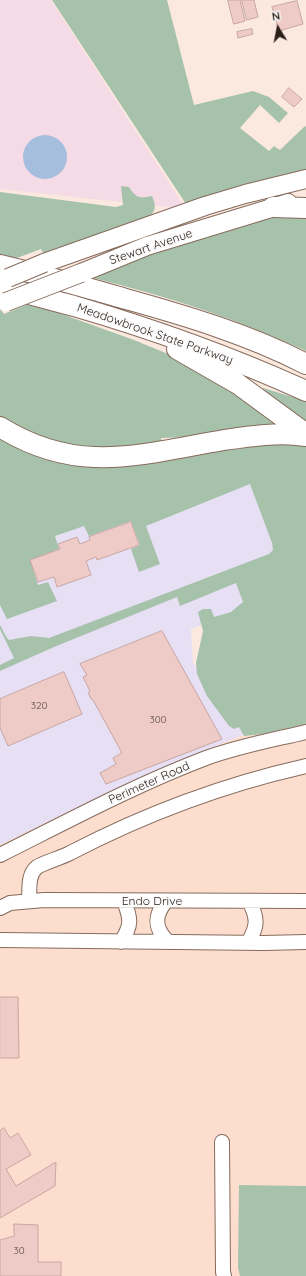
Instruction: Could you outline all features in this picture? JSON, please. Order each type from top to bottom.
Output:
[{"type":"highway","points":[[274,207],[306,208]]},
{"type":"highway","name":"Meadowbrook State Parkway","points":[[0,265],[51,277],[183,315],[238,335],[306,364]]},
{"type":"highway","name":"Meadowbrook State Parkway","points":[[2,298],[47,298],[132,324],[224,356],[306,391]]},
{"type":"highway","points":[[132,324],[238,384],[306,435]]},
{"type":"highway","points":[[0,427],[26,441],[52,451],[75,456],[100,458],[139,454],[246,437],[282,434],[306,435]]},
{"type":"main road","name":"Stewart Avenue","points":[[0,281],[44,263],[205,206],[245,194],[306,179]]},
{"type":"main road","name":"Stewart Avenue","points":[[2,298],[81,273],[147,246],[274,207],[306,199]]},
{"type":"street","name":"Perimeter Road","points":[[0,854],[145,783],[206,758],[248,745],[306,732]]},
{"type":"street","points":[[29,902],[31,875],[37,868],[167,809],[250,780],[306,766]]},
{"type":"street","name":"Endo Drive","points":[[0,908],[10,903],[44,900],[306,901]]},
{"type":"street","points":[[248,943],[254,934],[256,925],[254,911],[249,900]]},
{"type":"street","points":[[121,942],[130,922],[124,901]]},
{"type":"street","points":[[166,901],[159,909],[157,921],[161,935],[168,942]]},
{"type":"street","points":[[0,940],[248,943],[306,942]]},
{"type":"street","points":[[222,1142],[224,1276]]},
{"type":"shaded area","points":[[0,0],[51,0],[186,209],[0,189]]},
{"type":"shaded area","points":[[0,459],[306,474],[295,588],[191,629],[193,663],[251,732],[141,777],[0,845]]},
{"type":"shaded area","points":[[306,719],[306,1276],[0,1276],[0,845],[141,777],[251,732]]},
{"type":"green space","points":[[52,0],[167,0],[194,105],[253,91],[269,97],[288,113],[279,123],[260,105],[240,128],[269,151],[274,146],[280,150],[305,126],[306,170],[186,204]]},
{"type":"green space","points":[[121,186],[129,187],[139,197],[152,196],[155,206],[154,211],[150,216],[43,253],[41,249],[17,258],[0,255],[0,192],[116,207],[123,205]]},
{"type":"green space","points":[[306,215],[306,351],[280,339],[201,309],[148,292],[93,278],[116,269],[115,266],[261,219]]},
{"type":"green space","points":[[31,303],[134,340],[190,363],[239,396],[277,425],[195,437],[161,438],[162,442],[104,451],[54,444],[4,420],[0,417],[0,309],[4,314]]},
{"type":"green space","points":[[263,388],[306,401],[306,424],[261,391]]},
{"type":"green space","points":[[0,432],[29,449],[225,445],[297,441],[306,447],[306,724],[263,734],[244,736],[239,727],[234,729],[229,726],[207,696],[197,674],[196,663],[203,631],[198,612],[203,609],[211,609],[214,617],[231,612],[243,602],[236,583],[180,606],[177,597],[54,647],[0,671],[0,665],[14,658],[0,629],[0,625],[9,640],[31,636],[49,638],[269,554],[273,550],[272,543],[250,484],[146,526],[160,564],[139,572],[131,549],[140,545],[131,521],[89,536],[84,526],[55,536],[59,549],[30,560],[38,585],[48,582],[57,601],[7,619],[0,605]]},
{"type":"green space","points":[[239,1185],[306,1186],[306,1276],[240,1276],[238,1268]]},
{"type":"water","points":[[41,135],[49,135],[61,141],[67,153],[67,161],[61,173],[49,179],[41,179],[29,173],[23,161],[23,153],[29,141]]},
{"type":"building","points":[[228,0],[240,0],[245,21],[234,24]]},
{"type":"building","points":[[242,0],[254,0],[258,17],[247,20]]},
{"type":"building","points":[[297,1],[303,24],[279,31],[272,7]]},
{"type":"building","points":[[252,29],[253,34],[238,38],[237,32]]},
{"type":"building","points":[[289,88],[302,99],[294,107],[282,97]]},
{"type":"building","points":[[131,522],[139,545],[97,560],[96,557],[86,561],[91,575],[57,587],[54,577],[38,582],[30,560],[60,549],[58,544],[77,537],[80,544],[90,540],[89,537]]},
{"type":"building","points":[[162,631],[222,739],[106,784],[100,773],[116,764],[113,758],[122,753],[88,693],[90,691],[83,677],[87,675],[80,664]]},
{"type":"building","points":[[64,672],[82,714],[8,746],[0,728],[0,699]]},
{"type":"building","points":[[0,997],[18,997],[19,1058],[0,1058]]},
{"type":"building","points":[[4,1128],[10,1138],[18,1133],[31,1155],[6,1169],[16,1186],[56,1162],[55,1186],[0,1218],[0,1131]]},
{"type":"building","points":[[14,1224],[38,1225],[38,1262],[61,1262],[61,1276],[0,1276],[0,1240],[14,1236]]}]
